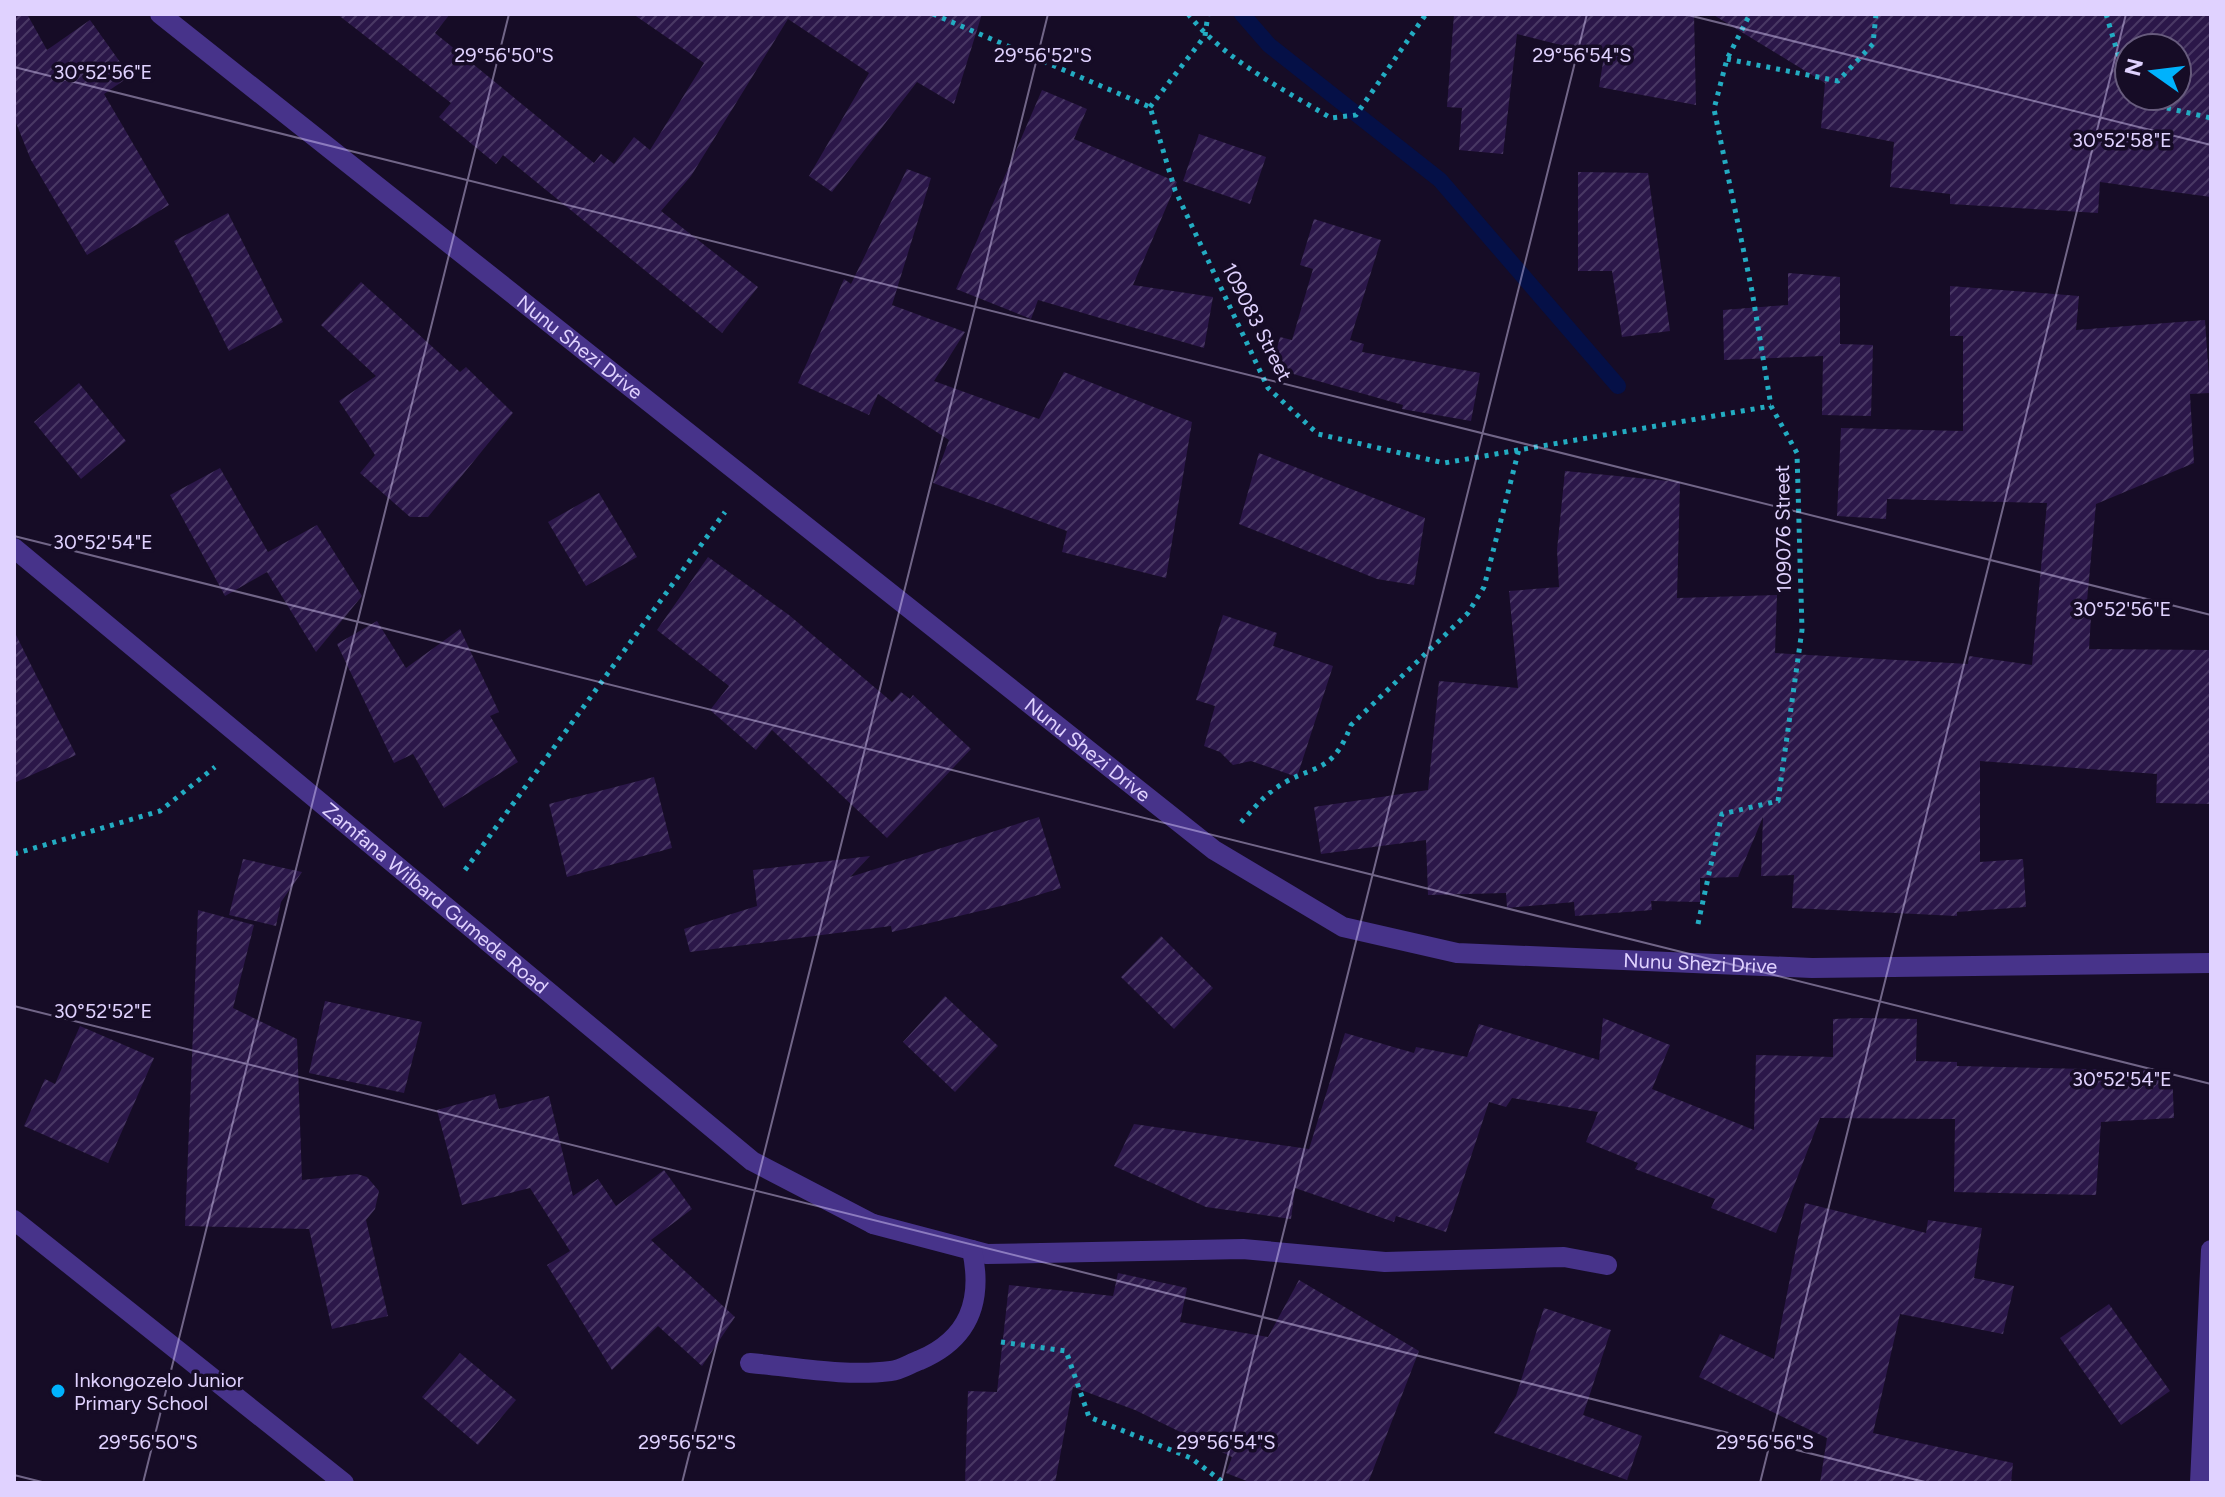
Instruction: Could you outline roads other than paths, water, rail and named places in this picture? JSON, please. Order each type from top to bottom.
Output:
[{"type":"street","name":"Nunu Shezi Drive","points":[[160,14],[1214,850],[1343,927],[1457,953],[1689,965],[1812,968],[2211,963]]},
{"type":"street","name":"Zamfana Wilbard Gumede Road","points":[[14,548],[752,1161],[873,1224],[987,1254],[1243,1249],[1385,1262],[1564,1257],[1607,1265]]},
{"type":"street","points":[[14,1220],[344,1483]]},
{"type":"street","points":[[750,1363],[893,1371],[938,1352],[958,1336],[971,1315],[977,1290],[972,1250]]},
{"type":"street","points":[[2200,1483],[2211,1250]]},
{"type":"waterway","points":[[1242,14],[1269,45],[1440,180],[1618,386]]},
{"type":"place","name":"Inkongozelo Junior Primary School","points":[[58,1391]]}]
